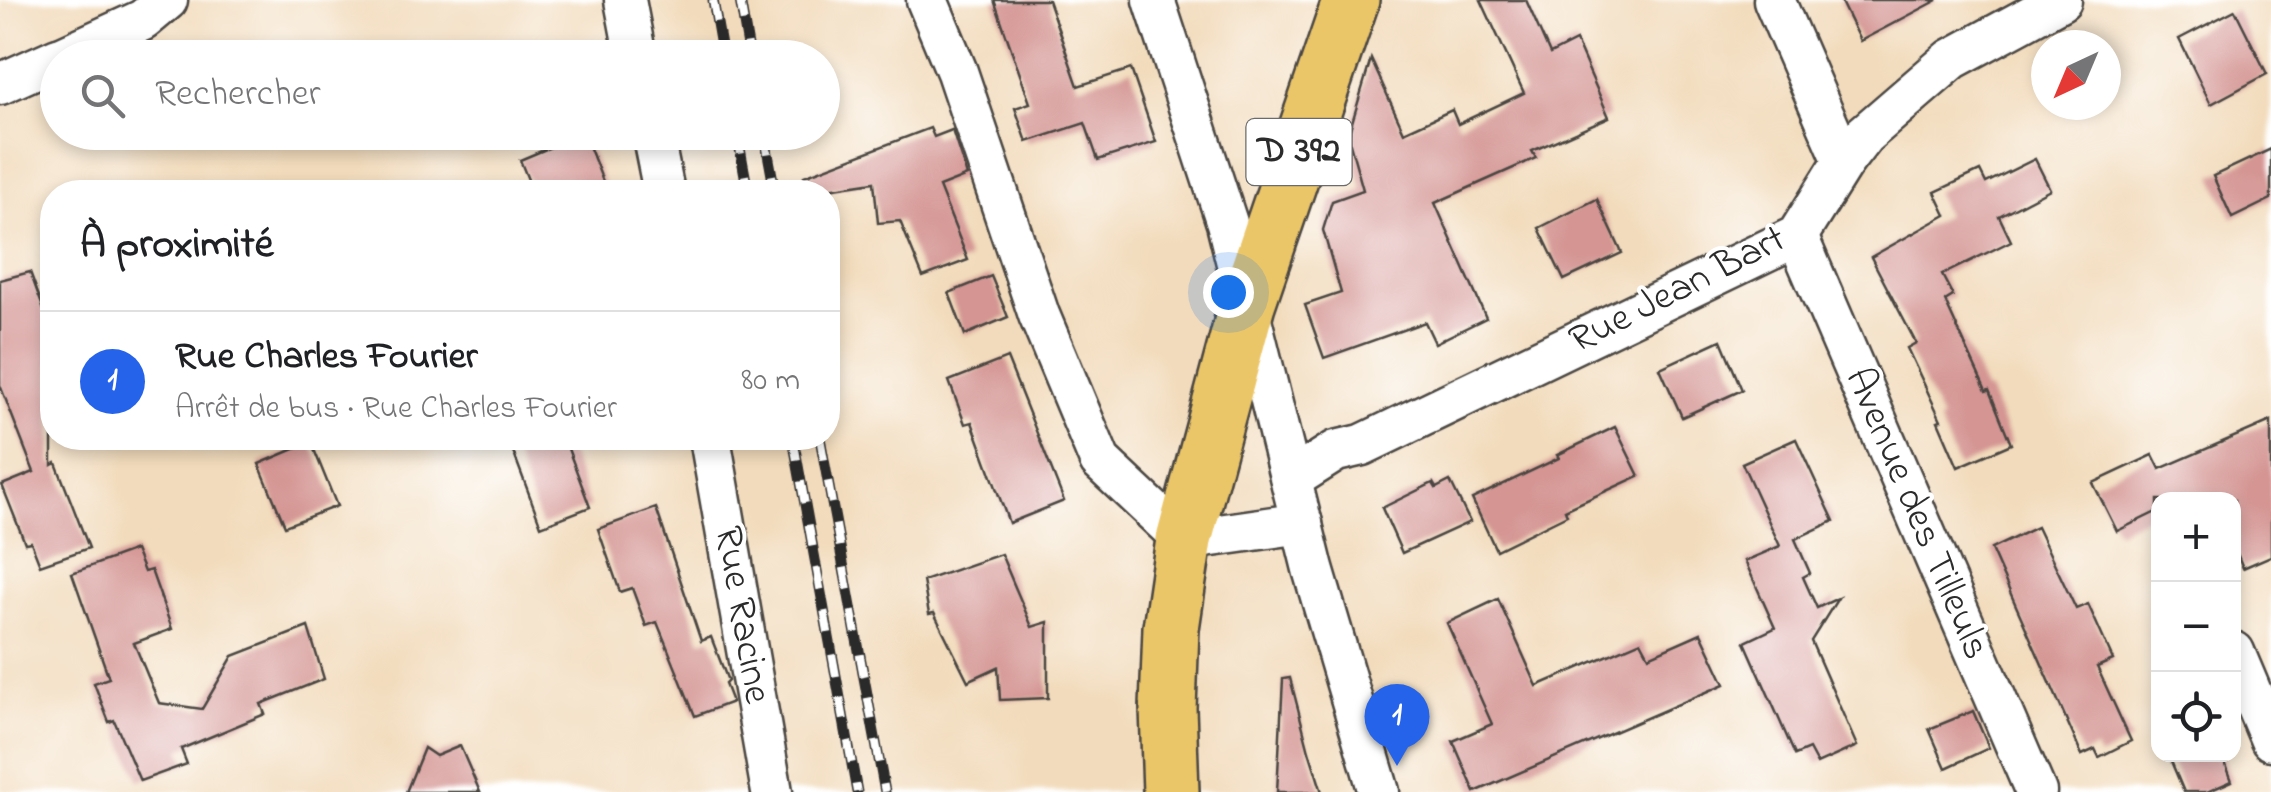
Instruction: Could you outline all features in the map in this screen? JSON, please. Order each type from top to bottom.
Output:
[{"type":"main road","name":"D 392","points":[[1171,792],[1171,628],[1184,540],[1247,304],[1351,0]]},
{"type":"street","points":[[99,40],[143,20],[167,0]]},
{"type":"street","points":[[624,0],[632,40]]},
{"type":"street","points":[[927,0],[958,72],[1039,315],[1100,461],[1184,540],[1302,524]]},
{"type":"street","points":[[1154,0],[1227,223],[1302,524],[1379,792]]},
{"type":"street","points":[[1774,0],[1844,161]]},
{"type":"street","name":"Rue Jean Bart","points":[[1292,479],[1336,450],[1362,445],[1797,236],[1864,135],[1952,59],[2060,0]]},
{"type":"street","points":[[0,84],[40,66]]},
{"type":"street","points":[[656,150],[662,180]]},
{"type":"street","name":"Avenue des Tilleuls","points":[[1797,236],[2036,792]]},
{"type":"street","name":"Rue Racine","points":[[712,450],[772,792]]},
{"type":"street","points":[[2241,669],[2271,740]]},
{"type":"building","points":[[994,0],[1048,0],[1078,86],[1131,69],[1156,142],[1098,160],[1085,123],[1027,142],[1015,108],[1030,103]]},
{"type":"building","points":[[1481,0],[1526,0],[1550,54],[1576,41],[1609,117],[1532,151],[1536,158],[1435,203],[1486,318],[1435,343],[1425,322],[1324,358],[1305,305],[1341,293],[1323,230],[1332,201],[1363,190],[1348,136],[1371,59],[1404,132],[1452,110],[1458,124],[1524,93]]},
{"type":"building","points":[[1840,0],[1938,0],[1860,41]]},
{"type":"building","points":[[2235,10],[2267,74],[2211,104],[2179,39]]},
{"type":"building","points":[[930,128],[934,137],[952,130],[967,176],[939,187],[968,260],[923,277],[900,221],[878,223],[874,182],[840,187],[840,180],[805,180],[804,176]]},
{"type":"building","points":[[2271,149],[2271,199],[2232,218],[2213,176]]},
{"type":"building","points":[[544,150],[591,150],[602,180],[528,180],[520,160]]},
{"type":"building","points":[[2035,159],[2050,189],[1999,216],[2011,241],[1942,275],[1953,296],[1945,301],[2011,444],[1958,467],[1907,348],[1916,343],[1871,257],[1946,215],[1935,192],[1980,171],[1986,183]]},
{"type":"building","points":[[1597,199],[1622,253],[1564,280],[1539,228]]},
{"type":"building","points":[[30,272],[40,299],[40,450],[52,450],[52,465],[56,463],[89,548],[40,565],[31,542],[25,543],[2,485],[34,472],[0,385],[0,280]]},
{"type":"building","points":[[991,276],[1008,317],[965,335],[949,293]]},
{"type":"building","points":[[1721,340],[1742,390],[1682,417],[1660,368]]},
{"type":"building","points":[[1007,358],[1064,501],[1009,523],[972,422],[965,424],[949,381]]},
{"type":"building","points":[[2271,421],[2271,556],[2243,568],[2241,492],[2151,492],[2151,514],[2117,531],[2093,483],[2153,455],[2160,469]]},
{"type":"building","points":[[1615,427],[1639,476],[1565,510],[1567,515],[1496,550],[1472,499]]},
{"type":"building","points":[[1796,439],[1834,521],[1795,539],[1810,573],[1803,577],[1817,608],[1838,598],[1811,641],[1857,746],[1817,764],[1809,749],[1795,755],[1745,642],[1775,628],[1745,561],[1780,546],[1742,463]]},
{"type":"building","points":[[292,450],[314,450],[337,506],[285,526],[259,464]]},
{"type":"building","points":[[512,450],[569,450],[590,507],[541,526]]},
{"type":"building","points":[[1450,481],[1470,522],[1402,553],[1382,508],[1433,483],[1436,488]]},
{"type":"building","points":[[656,508],[701,641],[711,637],[732,702],[695,716],[657,622],[646,626],[632,588],[620,592],[598,529]]},
{"type":"building","points":[[2037,527],[2076,609],[2088,604],[2113,660],[2097,667],[2131,741],[2099,757],[2095,749],[2082,755],[1991,549]]},
{"type":"building","points":[[135,550],[144,572],[151,570],[172,629],[134,643],[159,703],[202,709],[233,656],[308,627],[324,679],[261,704],[265,714],[181,749],[187,764],[140,781],[94,683],[109,678],[72,573]]},
{"type":"building","points":[[1001,554],[1032,627],[1048,622],[1048,698],[1000,700],[998,667],[968,681],[934,613],[929,614],[923,581]]},
{"type":"building","points":[[1498,599],[1537,686],[1641,641],[1649,656],[1701,633],[1725,684],[1475,792],[1453,741],[1492,724],[1447,623]]},
{"type":"building","points":[[1290,678],[1322,792],[1277,792],[1283,679]]},
{"type":"building","points":[[1973,711],[1989,748],[1946,768],[1929,729]]},
{"type":"building","points":[[460,746],[480,792],[406,792],[424,748],[436,756]]},
{"type":"building","points":[[2171,762],[2225,762],[2232,781],[2207,792],[2184,792]]},
{"type":"railway","points":[[713,0],[720,40]]},
{"type":"railway","points":[[740,0],[747,40]]},
{"type":"railway","points":[[740,150],[746,180]]},
{"type":"railway","points":[[767,150],[773,180]]},
{"type":"railway","points":[[795,450],[857,792]]},
{"type":"railway","points":[[822,450],[885,792]]},
{"type":"place","name":"Rue Charles Fourier","points":[[1397,766]]}]
